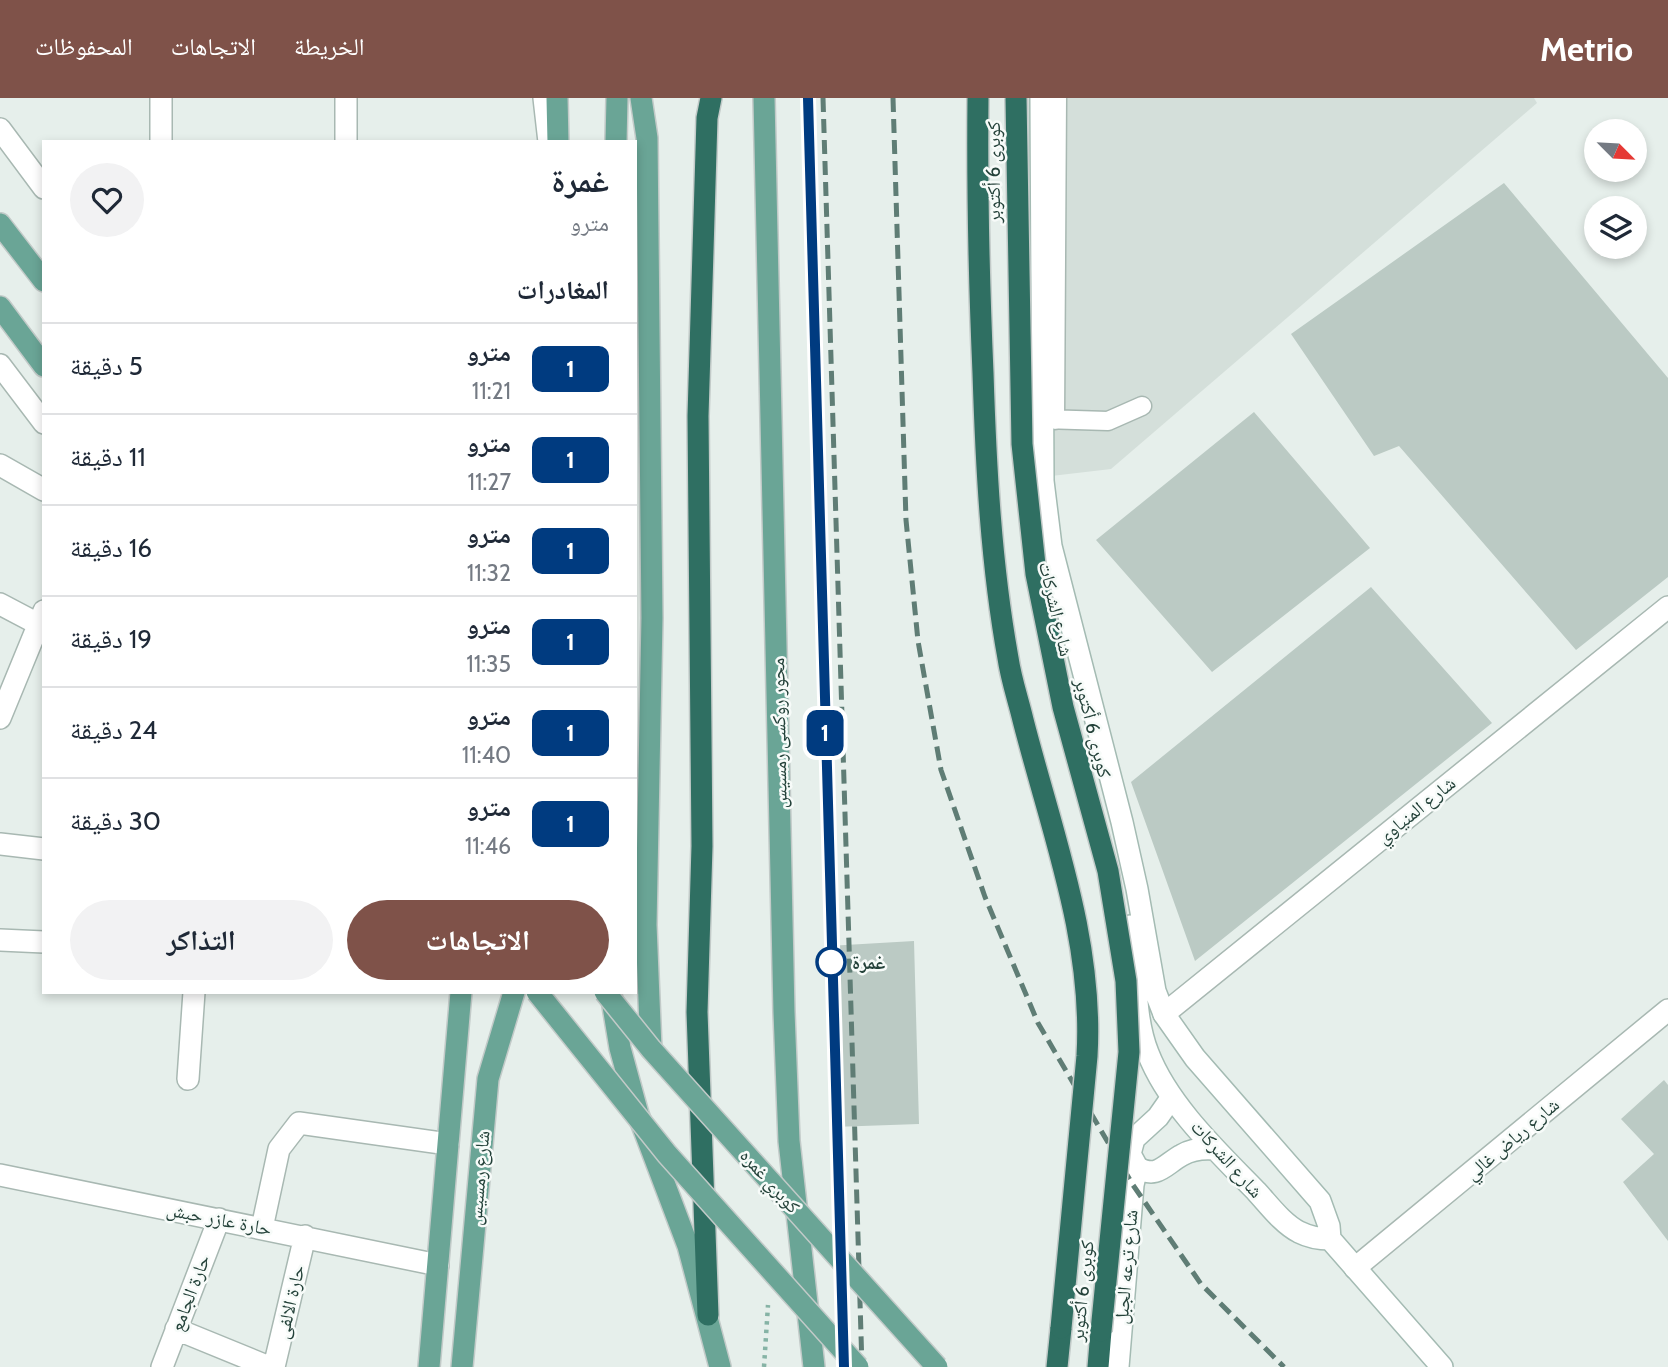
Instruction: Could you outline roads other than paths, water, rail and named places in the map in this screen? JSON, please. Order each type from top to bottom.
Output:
[{"type":"highway","points":[[708,1315],[697,1012],[702,846],[698,416],[707,118],[710,98]]},
{"type":"highway","name":"كوبرى 6 أكتوبر","points":[[978,98],[977,215],[986,467],[995,562],[1008,660],[1064,871],[1084,962],[1089,1034],[1058,1367]]},
{"type":"highway","name":"كوبرى 6 أكتوبر","points":[[1016,98],[1022,444],[1035,574],[1063,707],[1108,871],[1126,981],[1129,1052],[1098,1367]]},
{"type":"main road","points":[[161,98],[161,140]]},
{"type":"main road","points":[[346,98],[346,140]]},
{"type":"main road","points":[[544,98],[548,140]]},
{"type":"main road","points":[[557,98],[558,140]]},
{"type":"main road","points":[[616,140],[617,98]]},
{"type":"main road","points":[[641,98],[647,138],[651,397],[652,618],[646,925],[651,1049]]},
{"type":"main road","name":"محور روكسى رمسيس","points":[[764,98],[789,1141],[814,1367]]},
{"type":"main road","name":"شارع الشركات","points":[[1028,98],[1032,408],[1039,531],[1044,565],[1130,888],[1131,930],[1141,1030],[1147,1052],[1172,1097],[1215,1149],[1288,1225],[1308,1236],[1330,1240]]},
{"type":"main road","name":"شارع الشركات","points":[[1041,98],[1049,420],[1043,481],[1051,545],[1155,991],[1164,1014],[1195,1058],[1312,1190],[1326,1213],[1330,1240],[1442,1367]]},
{"type":"main road","points":[[0,129],[42,185]]},
{"type":"main road","points":[[0,224],[42,278]]},
{"type":"main road","points":[[0,307],[42,363]]},
{"type":"main road","points":[[0,365],[42,420]]},
{"type":"main road","points":[[0,465],[42,489]]},
{"type":"main road","points":[[0,604],[41,618],[0,718]]},
{"type":"main road","name":"شارع المنياوي","points":[[1164,1014],[1668,607]]},
{"type":"main road","points":[[0,844],[42,849]]},
{"type":"main road","points":[[0,940],[42,942]]},
{"type":"main road","points":[[188,1079],[194,994]]},
{"type":"main road","name":"شارع رمسيس","points":[[429,1367],[461,994]]},
{"type":"main road","name":"شارع رمسيس","points":[[462,1367],[488,1079],[513,994]]},
{"type":"main road","points":[[539,994],[667,1153],[858,1367]]},
{"type":"main road","name":"كوبري غمره","points":[[607,994],[651,1049],[937,1367]]},
{"type":"main road","points":[[611,994],[620,1048],[638,1114],[688,1246],[720,1367]]},
{"type":"main road","name":"شارع رياض غالي","points":[[1355,1268],[1668,1010]]},
{"type":"main road","points":[[453,1075],[488,1079]]},
{"type":"main road","name":"شارع ترعه الجبل","points":[[1118,1367],[1133,1185],[1137,1167],[1130,1154],[1134,1139],[1158,1117],[1172,1097]]},
{"type":"main road","points":[[262,1228],[279,1149],[299,1123],[448,1144]]},
{"type":"main road","points":[[1137,1167],[1152,1173],[1160,1171],[1184,1153],[1215,1149]]},
{"type":"main road","name":"حارة عازر حبش","points":[[0,1175],[438,1265]]},
{"type":"main road","name":"حارة الجامع","points":[[162,1367],[219,1219]]},
{"type":"main road","name":"حارة الالفى","points":[[271,1367],[305,1236]]},
{"type":"main road","points":[[176,1329],[271,1367]]},
{"type":"lane","points":[[1057,98],[1049,420],[1108,421],[1142,406]]},
{"type":"railway","points":[[808,98],[844,1367]]},
{"type":"railway","points":[[823,98],[862,1367]]},
{"type":"railway","points":[[893,98],[906,520],[918,641],[941,770],[985,897],[1038,1023],[1133,1185],[1201,1284],[1284,1367]]},
{"type":"metro line","name":"1","points":[[808,98],[844,1367]]},
{"type":"place","name":"غمرة","points":[[831,962]]}]
